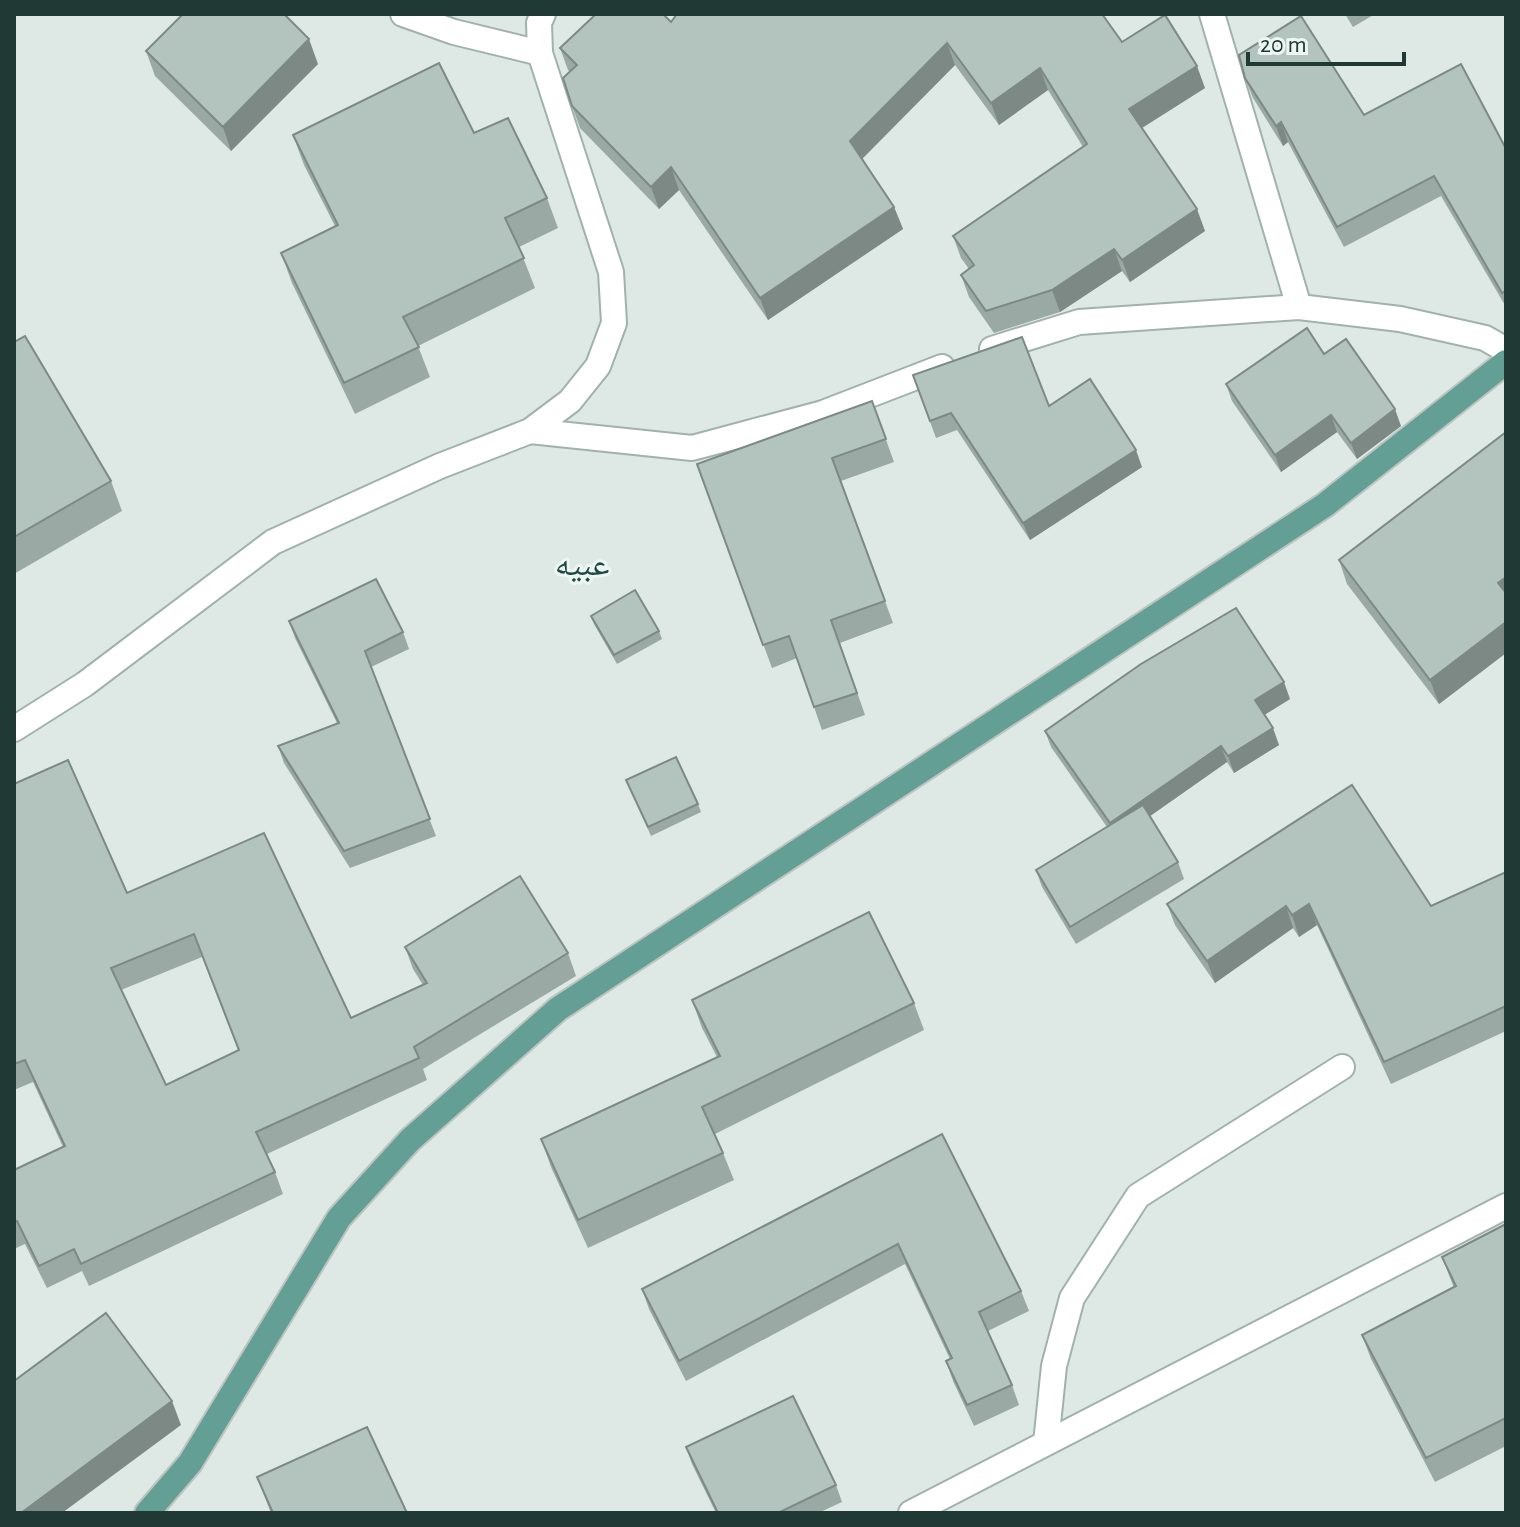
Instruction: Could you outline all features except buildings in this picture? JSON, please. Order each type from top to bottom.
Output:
[{"type":"main road","points":[[147,1513],[190,1463],[339,1218],[410,1140],[558,1009],[1325,505],[1506,362]]},
{"type":"street","points":[[403,14],[454,32],[540,53]]},
{"type":"street","points":[[14,729],[85,684],[273,542],[440,466],[530,431],[570,401],[598,366],[614,323],[611,272],[540,53],[539,23],[543,14]]},
{"type":"street","points":[[1212,14],[1299,307]]},
{"type":"street","points":[[530,431],[692,448],[823,413],[967,358],[1079,322],[1299,307],[1400,319],[1485,338],[1506,350]]},
{"type":"street","points":[[1046,1443],[1054,1366],[1072,1298],[1138,1196],[1342,1067]]},
{"type":"street","points":[[911,1513],[1506,1206]]},
{"type":"district","name":"عبيه","points":[[582,563]]}]
